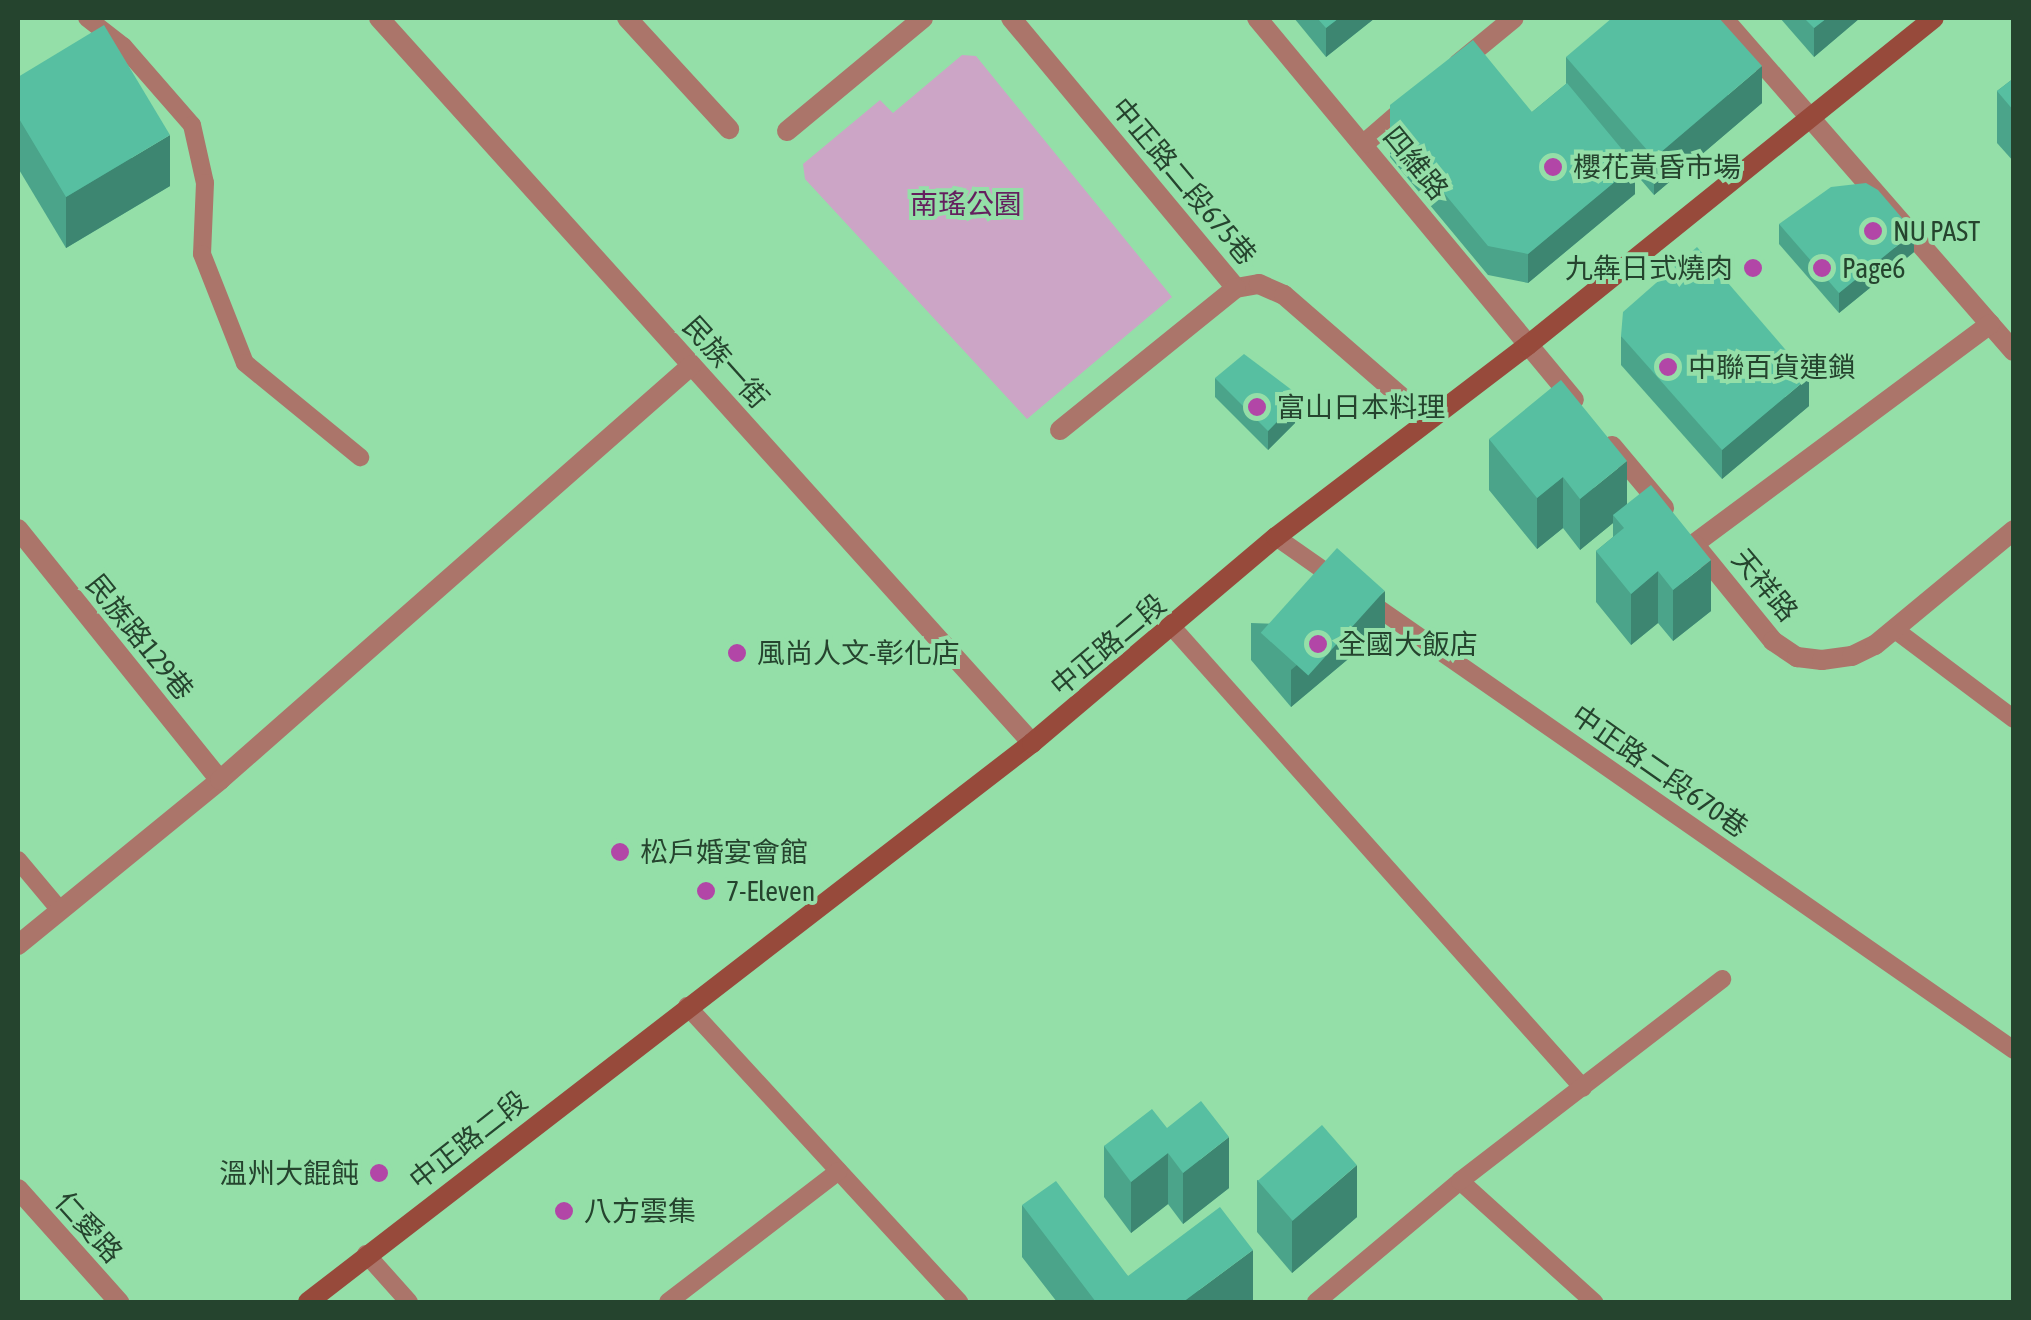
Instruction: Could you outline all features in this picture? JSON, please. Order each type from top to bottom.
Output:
[{"type":"street","name":"民族一街","points":[[380,18],[1032,744]]},
{"type":"street","points":[[627,18],[729,129]]},
{"type":"street","points":[[786,131],[923,18]]},
{"type":"street","name":"中正路二段675巷","points":[[1012,18],[1236,288],[1258,284],[1284,295],[1428,420]]},
{"type":"street","name":"四維路","points":[[1257,18],[1365,143],[1528,346]]},
{"type":"street","points":[[1365,143],[1514,18]]},
{"type":"street","points":[[1723,18],[2014,351]]},
{"type":"street","name":"中正路二段","points":[[308,1302],[1032,744],[1276,537],[1528,346],[1934,18]]},
{"type":"street","points":[[1060,430],[1236,288]]},
{"type":"street","points":[[1694,544],[1990,324]]},
{"type":"street","name":"天祥路","points":[[1528,346],[1772,641],[1797,657],[1852,656],[1894,629],[2014,530]]},
{"type":"street","points":[[18,945],[220,780],[692,365]]},
{"type":"street","name":"民族路129巷","points":[[18,529],[220,780]]},
{"type":"street","name":"仁愛路","points":[[18,1189],[120,1302]]},
{"type":"lane","points":[[88,18],[123,46],[192,125],[205,183],[202,254],[244,362],[360,457]]},
{"type":"lane","name":"中正路二段670巷","points":[[1276,537],[2014,1050]]},
{"type":"lane","points":[[1173,628],[1583,1088]]},
{"type":"lane","points":[[1894,629],[2014,719]]},
{"type":"lane","points":[[18,860],[58,909]]},
{"type":"lane","points":[[1316,1302],[1460,1181],[1722,979]]},
{"type":"lane","points":[[688,1006],[958,1302]]},
{"type":"lane","points":[[668,1302],[838,1171]]},
{"type":"lane","points":[[1460,1181],[1594,1302]]},
{"type":"lane","points":[[366,1254],[410,1302]]},
{"type":"green space","name":"南瑤公園","points":[[962,55],[976,56],[1172,297],[1027,419],[805,179],[803,164],[880,100],[893,113]]},
{"type":"building","points":[[1317,18],[1339,18],[1326,28]]},
{"type":"building","points":[[1612,18],[1719,18],[1762,66],[1654,158],[1566,57]]},
{"type":"building","points":[[1804,18],[1827,18],[1814,28]]},
{"type":"building","points":[[104,25],[170,135],[66,197],[18,117],[18,77]]},
{"type":"building","points":[[1473,40],[1532,112],[1567,83],[1635,165],[1528,254],[1488,246],[1390,128],[1390,105]]},
{"type":"building","points":[[2014,78],[2014,111],[1997,91]]},
{"type":"building","points":[[1866,183],[1878,190],[1914,232],[1839,293],[1779,224],[1831,187]]},
{"type":"building","points":[[1697,247],[1809,377],[1722,450],[1621,336],[1623,312]]},
{"type":"building","points":[[1244,354],[1301,397],[1268,431],[1215,378]]},
{"type":"building","points":[[1561,380],[1627,461],[1580,499],[1563,477],[1537,498],[1489,439]]},
{"type":"building","points":[[1651,485],[1711,560],[1673,590],[1658,571],[1631,594],[1596,551],[1624,528],[1613,515]]},
{"type":"building","points":[[1337,548],[1385,591],[1308,676],[1261,633]]},
{"type":"building","points":[[1201,1101],[1229,1137],[1183,1173],[1168,1153],[1131,1182],[1104,1146],[1152,1109],[1167,1128]]},
{"type":"building","points":[[1322,1125],[1357,1165],[1293,1221],[1258,1181]]},
{"type":"building","points":[[1056,1181],[1128,1276],[1220,1207],[1253,1250],[1183,1302],[1096,1302],[1022,1205]]},
{"type":"place","name":"櫻花黃昏市場","points":[[1553,167]]},
{"type":"place","name":"NU PAST","points":[[1873,231]]},
{"type":"place","name":"九犇日式燒肉","points":[[1753,268]]},
{"type":"place","name":"Page6","points":[[1822,268]]},
{"type":"place","name":"中聯百貨連鎖","points":[[1668,367]]},
{"type":"place","name":"富山日本料理","points":[[1257,407]]},
{"type":"place","name":"全國大飯店","points":[[1318,644]]},
{"type":"place","name":"風尚人文-彰化店","points":[[737,653]]},
{"type":"place","name":"松戶婚宴會館","points":[[620,852]]},
{"type":"place","name":"7-Eleven","points":[[706,891]]},
{"type":"place","name":"溫州大餛飩","points":[[379,1173]]},
{"type":"place","name":"八方雲集","points":[[564,1211]]}]
